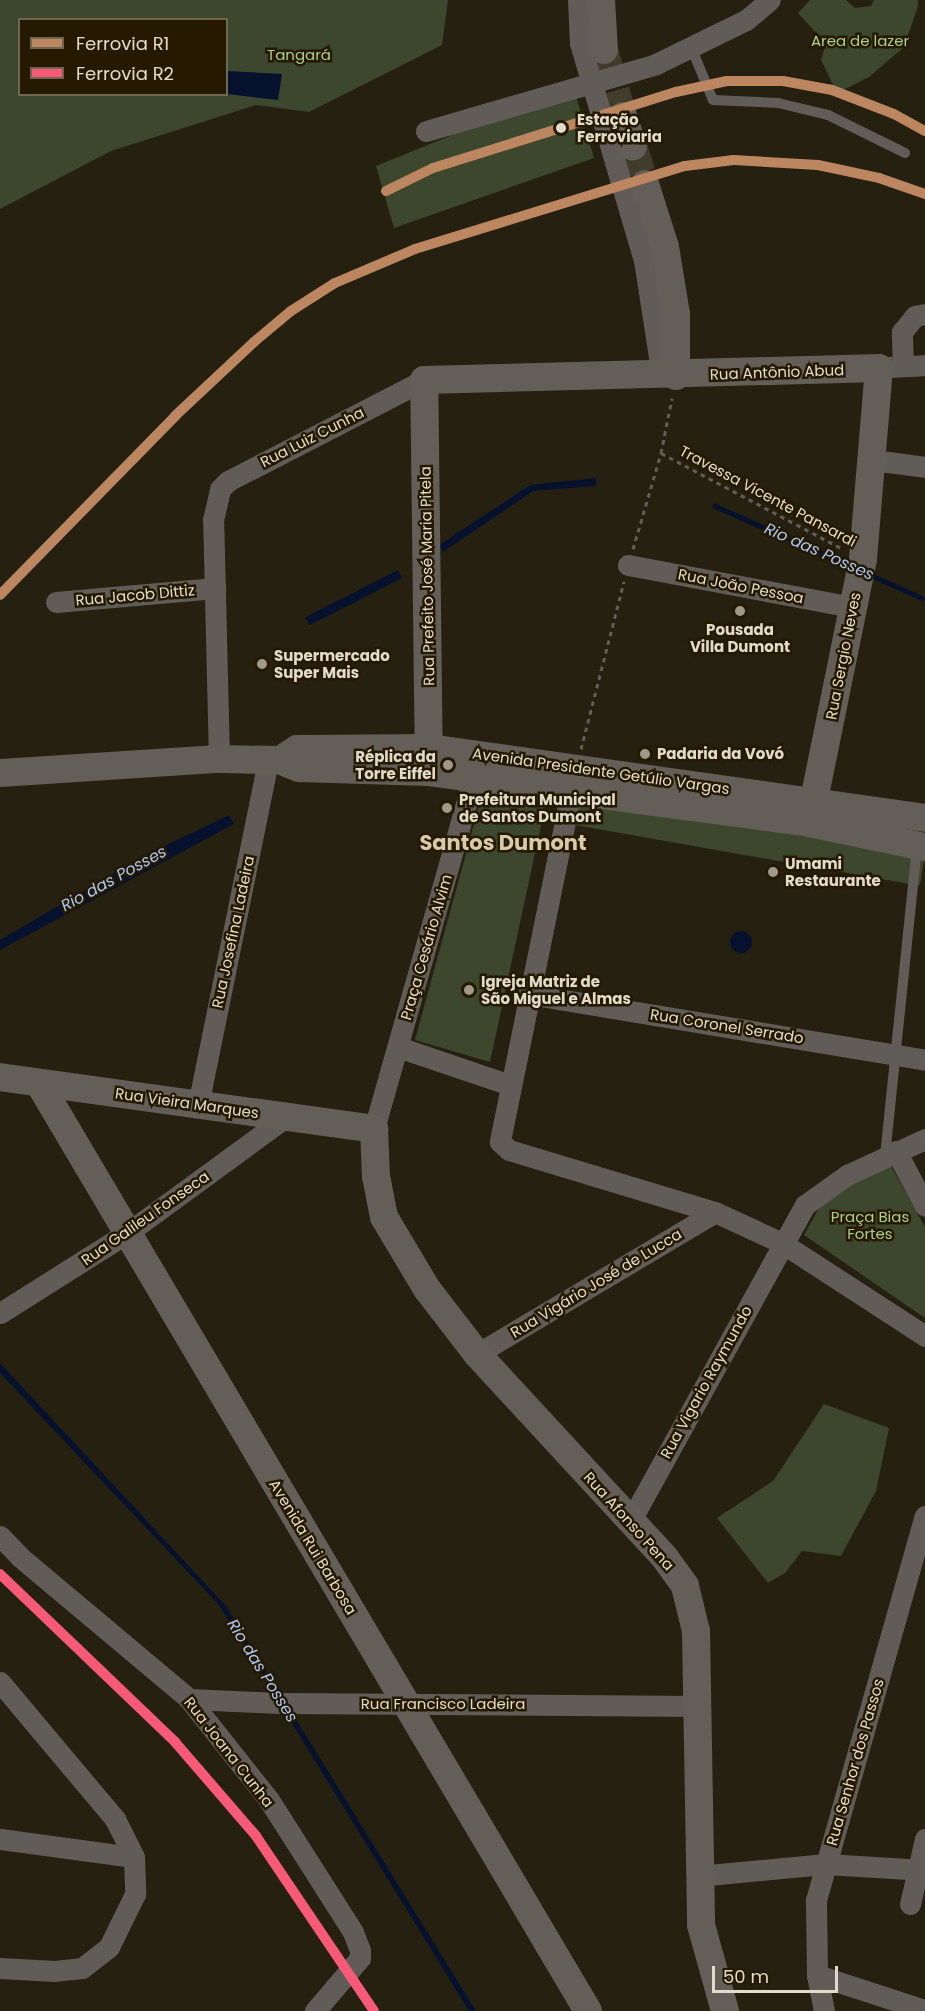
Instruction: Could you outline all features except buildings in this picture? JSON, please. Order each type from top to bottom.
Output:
[{"type":"main road","points":[[601,0],[604,50]]},
{"type":"main road","points":[[623,116],[633,146]]},
{"type":"main road","points":[[634,184],[665,248],[676,314],[669,376]]},
{"type":"main road","name":"Rua Antônio Abud","points":[[669,376],[891,367]]},
{"type":"main road","name":"Rua Sergio Neves","points":[[814,800],[859,580],[873,460],[891,367]]},
{"type":"main road","name":"Rua Luiz Cunha","points":[[424,380],[669,376]]},
{"type":"main road","name":"Rua Prefeito José Maria Pitela","points":[[424,380],[429,760]]},
{"type":"main road","name":"Avenida Presidente Getúlio Vargas","points":[[0,773],[219,759],[274,760],[297,749],[429,760],[574,779],[814,800],[925,818]]},
{"type":"main road","name":"Avenida Presidente Getúlio Vargas","points":[[429,760],[473,778],[574,779],[717,810],[810,823],[921,846]]},
{"type":"main road","points":[[717,810],[791,810],[814,800]]},
{"type":"main road","name":"Rua Vieira Marques","points":[[0,1077],[374,1129]]},
{"type":"main road","name":"Avenida Rui Barbosa","points":[[39,1083],[130,1232],[588,2011]]},
{"type":"main road","name":"Rua Afonso Pena","points":[[374,1129],[376,1176],[384,1217],[426,1289],[477,1354],[631,1520],[685,1586],[696,1631],[698,1876],[702,1925],[725,2011]]},
{"type":"street","points":[[578,0],[580,42],[592,86],[634,184]]},
{"type":"street","points":[[426,131],[592,86],[656,64],[746,20],[770,0]]},
{"type":"street","points":[[925,314],[915,316],[902,332],[891,367],[925,365]]},
{"type":"street","name":"Rua Luiz Cunha","points":[[219,759],[213,520],[220,489],[228,481],[424,380]]},
{"type":"street","points":[[873,460],[925,467]]},
{"type":"street","name":"Rua João Pessoa","points":[[628,565],[685,576],[859,580]]},
{"type":"street","name":"Rua Jacob Dittiz","points":[[56,602],[215,588]]},
{"type":"street","name":"Rua Josefina Ladeira","points":[[198,1105],[274,760]]},
{"type":"street","name":"Praça Cesário Alvim","points":[[374,1129],[473,778]]},
{"type":"street","points":[[574,779],[498,1135],[500,1142],[509,1150],[715,1212],[782,1243],[925,1336]]},
{"type":"street","name":"Rua Coronel Serrado","points":[[528,994],[925,1060]]},
{"type":"street","points":[[398,1047],[510,1085]]},
{"type":"street","name":"Rua Galileu Fonseca","points":[[0,1313],[130,1232],[286,1117]]},
{"type":"street","points":[[782,1243],[805,1205],[820,1190],[890,1153],[925,1139]]},
{"type":"street","points":[[890,1153],[925,1206]]},
{"type":"street","name":"Rua Vigário José de Lucca","points":[[477,1354],[715,1212]]},
{"type":"street","name":"Rua Vigario Raymundo","points":[[631,1520],[782,1243]]},
{"type":"street","name":"Rua Senhor dos Passos","points":[[825,2011],[818,1975],[816,1900],[925,1516]]},
{"type":"street","name":"Rua Joana Cunha","points":[[0,1536],[20,1557],[189,1699],[269,1800],[358,1942],[360,1958],[315,2011]]},
{"type":"street","points":[[0,1682],[10,1706],[115,1819],[134,1857],[135,1894],[109,1947],[82,1968],[55,1971],[0,1968]]},
{"type":"street","name":"Rua Francisco Ladeira","points":[[189,1699],[285,1703],[697,1706]]},
{"type":"street","points":[[0,1839],[134,1857]]},
{"type":"street","points":[[910,1904],[922,1870],[925,1839]]},
{"type":"street","points":[[698,1876],[826,1864],[922,1870]]},
{"type":"street","points":[[818,1975],[925,2010]]},
{"type":"lane","points":[[691,47],[712,100],[778,103],[828,115],[905,153]]},
{"type":"lane","points":[[890,1153],[895,1054],[921,846]]},
{"type":"path","name":"Travessa Vicente Pansardi","points":[[662,453],[859,580]]},
{"type":"green space","name":"Tangará","points":[[0,0],[448,0],[442,45],[309,112],[256,105],[111,151],[0,209]]},
{"type":"green space","name":"Area de lazer","points":[[810,0],[846,0],[855,8],[871,6],[874,0],[918,0],[918,6],[904,47],[869,77],[837,93],[821,60],[826,44],[798,13]]},
{"type":"green space","points":[[573,86],[594,158],[394,228],[376,166]]},
{"type":"green space","points":[[482,795],[545,807],[490,1062],[415,1040]]},
{"type":"green space","points":[[577,796],[925,857],[920,886],[572,825]]},
{"type":"green space","name":"Praça Bias Fortes","points":[[891,1166],[925,1227],[925,1318],[804,1235],[829,1190]]},
{"type":"green space","points":[[824,1404],[889,1428],[876,1491],[841,1556],[802,1551],[785,1573],[768,1583],[717,1518],[773,1481]]},
{"type":"water","points":[[228,71],[282,74],[278,100],[228,94]]},
{"type":"water","points":[[596,478],[596,486],[533,491],[443,552],[439,545],[530,485]]},
{"type":"water","name":"Rio das Posses","points":[[714,503],[925,597],[923,602],[712,508]]},
{"type":"water","points":[[398,570],[402,578],[309,625],[305,617]]},
{"type":"water","name":"Rio das Posses","points":[[229,815],[234,824],[0,950],[0,940],[140,858]]},
{"type":"water","points":[[741,931],[751,938],[752,942],[745,952],[741,953],[731,946],[730,942],[737,932]]},
{"type":"water","name":"Rio das Posses","points":[[0,1363],[226,1606],[476,2011],[469,2011],[219,1605],[0,1373]]},
{"type":"tunnel","points":[[604,50],[623,116]]},
{"type":"tunnel","points":[[633,146],[645,184]]},
{"type":"rail line","name":"R1","points":[[386,191],[433,168],[676,92],[727,81],[783,81],[832,90],[894,114],[925,131]]},
{"type":"rail line","name":"R1","points":[[0,595],[175,416],[254,342],[291,311],[335,283],[415,249],[685,166],[734,160],[818,165],[879,178],[925,194]]},
{"type":"rail line","name":"R2","points":[[0,1574],[175,1742],[256,1836],[374,2011]]},
{"type":"place","name":"Estação Ferroviaria","points":[[561,128]]},
{"type":"place","name":"Pousada Villa Dumont","points":[[740,611]]},
{"type":"place","name":"Supermercado Super Mais","points":[[262,664]]},
{"type":"place","name":"Padaria da Vovó","points":[[645,754]]},
{"type":"place","name":"Réplica da Torre Eiffel","points":[[448,765]]},
{"type":"place","name":"Prefeitura Municipal de Santos Dumont","points":[[447,808]]},
{"type":"place","name":"Umami Restaurante","points":[[773,872]]},
{"type":"place","name":"Igreja Matriz de São Miguel e Almas","points":[[469,990]]},
{"type":"district","name":"Santos Dumont","points":[[503,843]]}]
